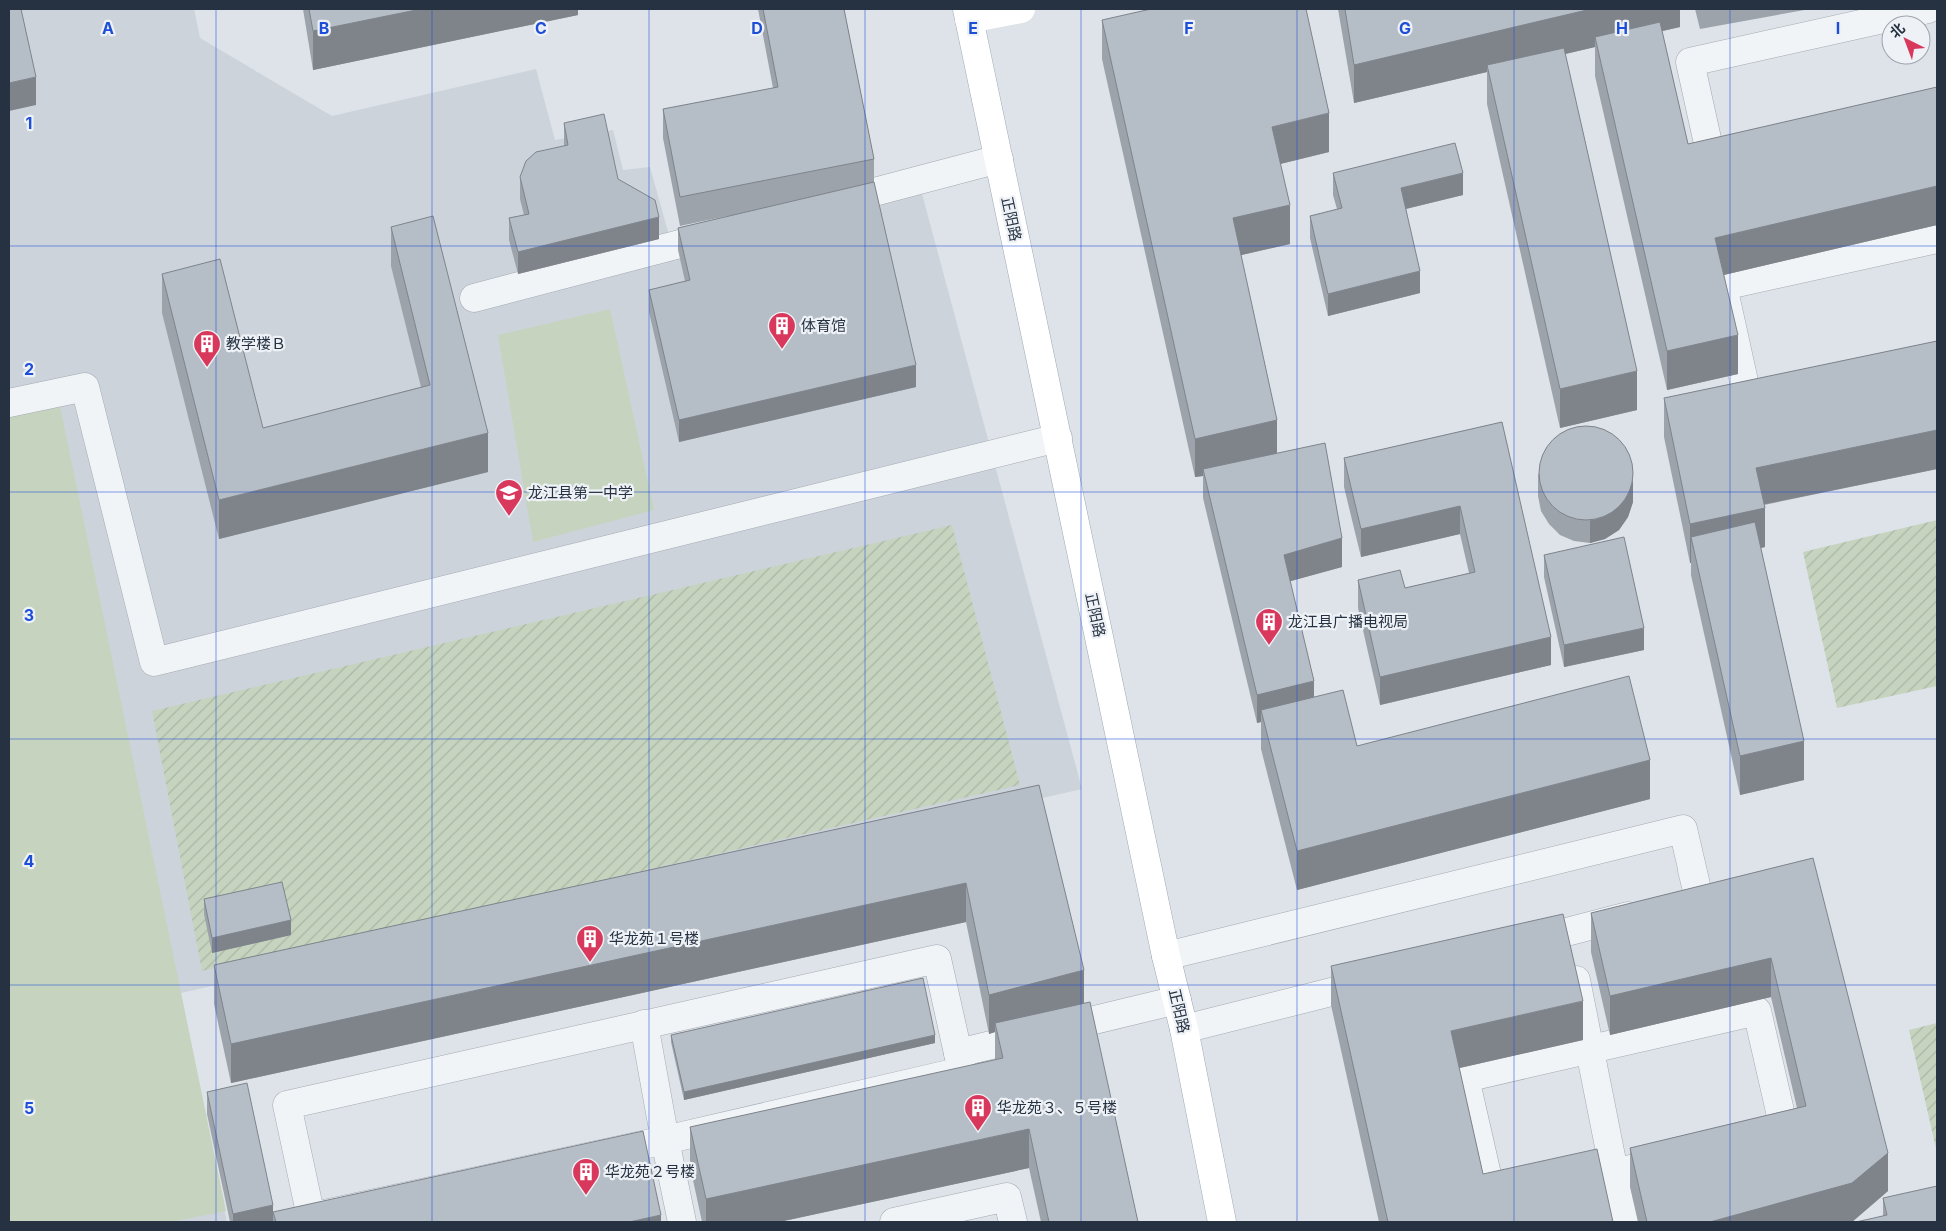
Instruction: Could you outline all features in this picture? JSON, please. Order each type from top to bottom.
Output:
[{"type":"main road","points":[[968,14],[1021,9]]},
{"type":"main road","name":"正阳路","points":[[968,14],[1166,956],[1184,1029],[1222,1222]]},
{"type":"street","points":[[1758,147],[1711,157],[1690,62],[1928,9]]},
{"type":"street","points":[[815,208],[999,159]]},
{"type":"street","points":[[474,298],[739,228]]},
{"type":"street","points":[[1795,385],[1747,395],[1724,286],[1937,239]]},
{"type":"street","points":[[9,403],[85,387],[154,662],[1058,438]]},
{"type":"street","points":[[1166,956],[1683,829],[1689,901],[1692,870]]},
{"type":"street","points":[[1509,946],[1652,910]]},
{"type":"street","points":[[1566,932],[1624,1222]]},
{"type":"street","points":[[937,958],[962,1071],[664,1140],[311,1218],[287,1105],[644,1024],[937,958]]},
{"type":"street","points":[[1184,1029],[1394,976]]},
{"type":"street","points":[[958,1053],[1177,1000]]},
{"type":"street","points":[[1757,1011],[1784,1133],[1493,1201],[1465,1078],[1589,1050],[1757,1011]]},
{"type":"street","points":[[644,1024],[664,1140],[682,1222]]},
{"type":"street","points":[[894,1222],[1007,1197],[1013,1222]]},
{"type":"shaded area","name":"龙江县第一中学","points":[[9,9],[194,9],[200,38],[332,116],[536,69],[555,140],[613,130],[623,170],[650,167],[672,246],[921,190],[1082,789],[181,993],[227,1222],[9,1222]]},
{"type":"green space","points":[[610,309],[654,510],[533,542],[498,335]]},
{"type":"green space","points":[[60,406],[226,1211],[171,1222],[9,1222],[9,416]]},
{"type":"green space","points":[[1937,520],[1937,686],[1837,708],[1803,552]]},
{"type":"green space","points":[[952,525],[1020,785],[202,971],[152,711]]},
{"type":"green space","points":[[1937,1023],[1937,1153],[1909,1030]]},
{"type":"building","points":[[9,9],[21,9],[36,77],[9,83]]},
{"type":"building","points":[[309,9],[421,9],[313,31]]},
{"type":"building","points":[[763,9],[844,9],[874,159],[680,197],[663,109],[778,87]]},
{"type":"building","points":[[1151,9],[1306,9],[1329,113],[1272,127],[1290,205],[1233,218],[1277,420],[1195,439],[1102,20]]},
{"type":"building","points":[[1345,9],[1591,9],[1354,65]]},
{"type":"building","points":[[1660,22],[1688,144],[1937,87],[1937,186],[1715,238],[1738,335],[1667,351],[1595,37]]},
{"type":"building","points":[[1564,48],[1637,371],[1560,389],[1487,65]]},
{"type":"building","points":[[604,114],[618,179],[655,200],[659,217],[518,252],[509,218],[529,214],[520,177],[526,161],[536,152],[568,145],[564,123]]},
{"type":"building","points":[[1455,143],[1463,173],[1401,188],[1420,271],[1328,294],[1310,216],[1342,208],[1333,173]]},
{"type":"building","name":"体育馆","points":[[874,182],[916,365],[679,420],[649,290],[690,280],[678,228]]},
{"type":"building","name":"教学楼Ｂ","points":[[433,216],[488,433],[219,500],[162,274],[220,259],[263,428],[430,385],[391,227]]},
{"type":"building","points":[[1937,341],[1937,430],[1756,468],[1765,508],[1690,524],[1664,398]]},
{"type":"building","points":[[1502,422],[1551,637],[1380,677],[1358,580],[1400,570],[1405,588],[1475,572],[1460,506],[1361,529],[1344,458]]},
{"type":"building","points":[[1586,426],[1604,429],[1620,439],[1630,455],[1633,473],[1630,491],[1620,507],[1604,517],[1586,520],[1568,517],[1552,507],[1542,491],[1539,473],[1542,455],[1552,439],[1568,429]]},
{"type":"building","name":"龙江县广播电视局","points":[[1325,443],[1342,538],[1284,555],[1314,681],[1257,695],[1203,469]]},
{"type":"building","points":[[1755,522],[1804,741],[1740,756],[1691,537]]},
{"type":"building","points":[[1624,537],[1644,628],[1564,645],[1544,555]]},
{"type":"building","points":[[1629,676],[1650,760],[1297,851],[1261,710],[1343,690],[1357,746]]},
{"type":"building","points":[[1039,785],[1084,970],[989,995],[966,883],[231,1044],[214,965]]},
{"type":"building","points":[[1813,858],[1888,1153],[1852,1183],[1710,1222],[1647,1222],[1630,1148],[1806,1106],[1771,958],[1610,996],[1591,913]]},
{"type":"building","points":[[282,882],[291,920],[212,938],[204,899]]},
{"type":"building","points":[[1563,914],[1583,1001],[1451,1031],[1483,1174],[1597,1149],[1613,1222],[1388,1222],[1331,966]]},
{"type":"building","points":[[923,978],[935,1035],[684,1092],[671,1035]]},
{"type":"building","name":"华龙苑３、５号楼","points":[[1090,1002],[1138,1222],[1049,1222],[1029,1129],[706,1199],[690,1127],[1003,1058],[995,1023]]},
{"type":"building","points":[[247,1083],[273,1205],[233,1214],[207,1092]]},
{"type":"building","points":[[643,1131],[661,1215],[629,1222],[276,1222],[273,1212]]},
{"type":"building","points":[[1937,1186],[1937,1222],[1856,1222],[1887,1215],[1883,1198]]},
{"type":"place","name":"体育馆","points":[[782,350]]},
{"type":"place","name":"教学楼Ｂ","points":[[207,368]]},
{"type":"place","name":"龙江县第一中学","points":[[509,517]]},
{"type":"place","name":"龙江县广播电视局","points":[[1269,646]]},
{"type":"place","name":"华龙苑１号楼","points":[[590,963]]},
{"type":"place","name":"华龙苑３、５号楼","points":[[978,1132]]},
{"type":"place","name":"华龙苑２号楼","points":[[586,1196]]}]
